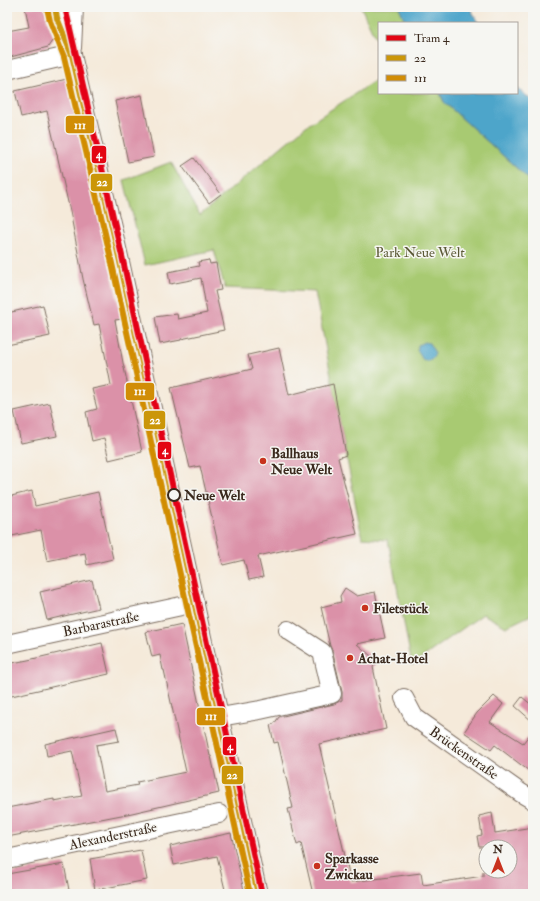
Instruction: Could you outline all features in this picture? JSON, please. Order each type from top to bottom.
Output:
[{"type":"street","points":[[55,7],[57,18],[72,55],[119,257],[258,894]]},
{"type":"street","points":[[72,55],[74,7]]},
{"type":"street","points":[[7,70],[72,55]]},
{"type":"street","name":"Barbarastraße","points":[[7,644],[195,603]]},
{"type":"street","points":[[220,717],[280,706],[332,694],[322,652],[288,630]]},
{"type":"street","name":"Brückenstraße","points":[[404,698],[414,717],[533,800]]},
{"type":"street","name":"Alexanderstraße","points":[[7,859],[219,814]]},
{"type":"green space","points":[[361,7],[399,7],[406,22],[378,22],[378,44]]},
{"type":"green space","name":"Park Neue Welt","points":[[378,79],[378,94],[440,94],[444,102],[533,183],[533,614],[506,627],[483,614],[412,665],[388,540],[362,538],[315,292],[225,288],[214,250],[145,265],[124,180],[171,162],[200,215],[306,126]]},
{"type":"water","points":[[399,7],[470,7],[478,22],[406,22]]},
{"type":"water","points":[[518,89],[533,101],[533,183],[444,102],[440,94],[518,94]]},
{"type":"water","points":[[424,342],[429,343],[435,353],[433,358],[427,361],[423,360],[417,350],[418,345]]},
{"type":"building","points":[[25,7],[45,7],[47,20],[54,38],[48,47],[7,58],[7,31],[29,27]]},
{"type":"building","points":[[67,79],[122,319],[115,320],[142,452],[109,460],[104,438],[92,441],[86,412],[97,409],[92,389],[111,385],[99,324],[94,325],[83,279],[70,211],[47,111],[21,117],[15,91]]},
{"type":"building","points":[[142,95],[154,157],[128,162],[115,101]]},
{"type":"building","points":[[194,158],[221,194],[209,203],[182,166]]},
{"type":"building","points":[[209,260],[210,264],[216,263],[221,290],[215,291],[224,330],[160,344],[155,317],[177,314],[178,319],[207,313],[201,278],[170,284],[168,272],[199,266],[198,262]]},
{"type":"building","points":[[43,305],[50,336],[7,345],[7,313]]},
{"type":"building","name":"Ballhaus Neue Welt","points":[[279,348],[289,395],[333,384],[346,455],[338,458],[357,534],[258,556],[263,577],[249,580],[244,560],[223,565],[200,466],[190,468],[171,388],[252,369],[248,355]]},
{"type":"building","points":[[50,403],[57,436],[21,443],[14,411]]},
{"type":"building","points":[[32,491],[35,506],[98,492],[113,559],[87,565],[85,553],[47,561],[41,530],[7,537],[7,497]]},
{"type":"building","points":[[92,580],[99,608],[47,620],[40,592]]},
{"type":"building","points":[[345,588],[357,596],[375,592],[385,638],[357,644],[378,662],[373,667],[386,729],[319,744],[351,882],[421,873],[423,885],[478,877],[478,879],[518,879],[518,839],[478,839],[478,842],[477,836],[482,835],[479,816],[492,813],[495,833],[533,827],[533,894],[313,894],[301,843],[297,845],[288,809],[293,808],[278,742],[274,743],[270,725],[274,724],[279,717],[334,704],[342,700],[342,692],[321,607],[341,602],[340,596]]},
{"type":"building","points":[[182,624],[219,793],[132,813],[7,837],[7,808],[54,799],[54,801],[82,796],[72,751],[47,756],[45,744],[116,728],[119,741],[96,745],[105,791],[138,785],[137,782],[186,772],[160,655],[152,657],[146,632]]},
{"type":"building","points":[[102,643],[109,674],[7,697],[7,664]]},
{"type":"building","points":[[494,696],[503,704],[490,722],[523,743],[533,730],[533,774],[495,745],[491,750],[464,732],[477,713]]},
{"type":"building","points":[[522,697],[533,706],[533,722],[515,706]]},
{"type":"building","points":[[231,833],[245,894],[226,894],[217,856],[174,865],[170,846]]},
{"type":"building","points":[[141,850],[147,880],[95,890],[90,859]]},
{"type":"building","points":[[64,864],[69,890],[46,894],[9,894],[7,874]]},
{"type":"tram line","name":"4","points":[[65,7],[122,256],[262,894]]},
{"type":"transit line","name":"22","points":[[55,7],[57,18],[72,55],[119,257],[258,894]]},
{"type":"transit line","name":"111","points":[[47,8],[50,21],[64,57],[111,259],[250,894]]},
{"type":"place","name":"Ballhaus Neue Welt","points":[[263,461]]},
{"type":"place","name":"Neue Welt","points":[[174,495]]},
{"type":"place","name":"Filetstück","points":[[365,608]]},
{"type":"place","name":"Achat-Hotel","points":[[350,658]]},
{"type":"place","name":"Sparkasse Zwickau","points":[[317,866]]}]
